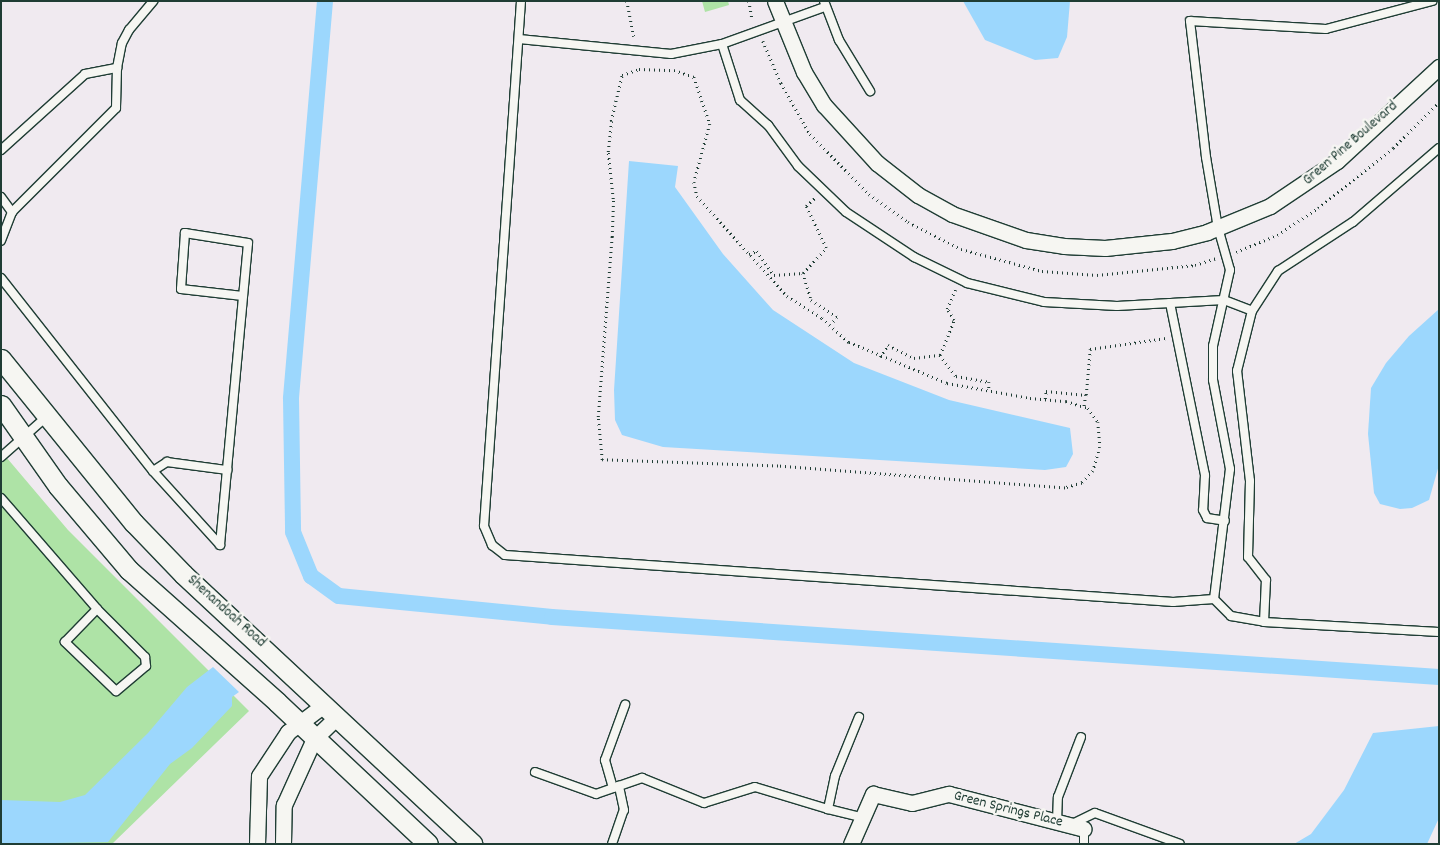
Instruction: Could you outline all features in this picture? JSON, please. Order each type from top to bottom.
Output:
[{"type":"street","name":"Green Pine Boulevard","points":[[775,1],[804,72],[849,136],[886,172],[952,214],[997,232],[1064,246],[1145,245],[1218,228],[1270,206],[1304,185],[1337,160],[1439,67]]},
{"type":"street","name":"Shenandoah Road","points":[[1,360],[134,523],[183,574],[473,844]]},
{"type":"street","points":[[1,405],[58,486],[129,570],[299,723],[428,844]]},
{"type":"street","points":[[257,844],[259,776],[288,732],[299,723],[331,710]]},
{"type":"street","points":[[282,844],[284,805],[314,739],[331,710]]},
{"type":"street","name":"Green Springs Place","points":[[863,818],[873,794],[912,803],[949,794],[1074,830]]},
{"type":"street","points":[[851,844],[863,818]]},
{"type":"lane","points":[[1,241],[12,212],[116,108],[117,68],[122,43],[129,30],[153,1]]},
{"type":"lane","points":[[522,1],[484,526],[492,545],[505,555],[1173,602],[1214,599],[1231,616],[1264,622],[1439,632]]},
{"type":"lane","points":[[1214,599],[1230,469],[1213,380],[1213,346],[1230,270],[1218,228],[1190,20],[1326,29],[1432,1]]},
{"type":"lane","points":[[519,40],[671,54],[722,44],[825,4],[839,40],[870,91]]},
{"type":"lane","points":[[722,44],[740,100],[768,125],[798,166],[823,191],[861,222],[914,257],[959,279],[1044,302],[1117,306],[1224,300],[1252,311]]},
{"type":"lane","points":[[1,150],[85,74],[117,68]]},
{"type":"lane","points":[[1264,622],[1266,580],[1248,557],[1250,481],[1237,371],[1252,311],[1278,271],[1353,222],[1439,148]]},
{"type":"lane","points":[[1,197],[12,212]]},
{"type":"lane","points":[[1,278],[153,471],[220,546],[248,243],[185,234],[181,290],[243,296]]},
{"type":"lane","points":[[1170,302],[1205,475],[1203,510],[1207,518],[1224,521]]},
{"type":"lane","points":[[1,457],[48,416]]},
{"type":"lane","points":[[153,471],[167,462],[227,470]]},
{"type":"lane","points":[[1,498],[97,609],[147,662],[146,666],[116,692],[65,642],[97,609]]},
{"type":"lane","points":[[612,844],[624,810],[605,760],[625,705]]},
{"type":"lane","points":[[828,809],[835,776],[858,717]]},
{"type":"lane","points":[[1081,737],[1058,797],[1074,830],[1095,813],[1180,844]]},
{"type":"lane","points":[[535,772],[596,794],[642,778],[704,803],[756,787],[863,818]]},
{"type":"path","points":[[627,1],[634,36]]},
{"type":"path","points":[[749,1],[752,18]]},
{"type":"path","points":[[639,69],[674,70],[694,76],[710,124],[694,182],[697,196],[749,254],[788,296],[849,342],[880,357],[947,383],[1066,401],[1084,407],[1098,422],[1100,447],[1092,471],[1082,483],[1065,488],[778,466],[602,460],[598,399],[613,199],[608,152],[616,89],[622,75],[639,69]]},
{"type":"path","points":[[1236,252],[1277,234],[1318,208],[1394,148],[1439,102]]},
{"type":"path","points":[[749,254],[757,251],[774,275],[803,273],[826,248],[806,206],[823,191]]},
{"type":"path","points":[[803,273],[811,300],[837,318],[830,326]]},
{"type":"path","points":[[940,355],[954,320],[947,309],[959,279]]},
{"type":"path","points":[[1084,407],[1090,349],[1178,337]]},
{"type":"path","points":[[880,357],[888,345],[914,358],[940,355]]},
{"type":"path","points":[[940,355],[956,376],[989,382],[989,390]]},
{"type":"path","points":[[1045,399],[1046,391],[1086,395]]},
{"type":"green space","points":[[702,1],[728,1],[729,5],[705,12]]},
{"type":"green space","points":[[1,451],[68,530],[249,711],[112,844],[1,844]]},
{"type":"water","points":[[963,1],[1070,1],[1067,37],[1058,58],[1035,60],[985,40]]},
{"type":"water","points":[[629,161],[678,166],[675,187],[723,254],[773,310],[854,363],[949,400],[1070,428],[1073,454],[1066,467],[1045,470],[663,447],[622,435],[615,420],[614,390]]},
{"type":"water","points":[[1439,309],[1439,465],[1429,500],[1412,508],[1400,509],[1380,504],[1374,493],[1368,434],[1371,388],[1386,363],[1409,336]]},
{"type":"water","points":[[213,667],[239,692],[232,697],[232,706],[192,748],[170,764],[108,842],[1,844],[1,800],[60,802],[85,795],[148,733],[187,687]]},
{"type":"water","points":[[1439,726],[1439,818],[1427,844],[1294,844],[1311,834],[1344,790],[1373,733]]},
{"type":"waterway","points":[[325,1],[291,399],[293,532],[311,576],[339,596],[552,617],[1439,677]]}]
